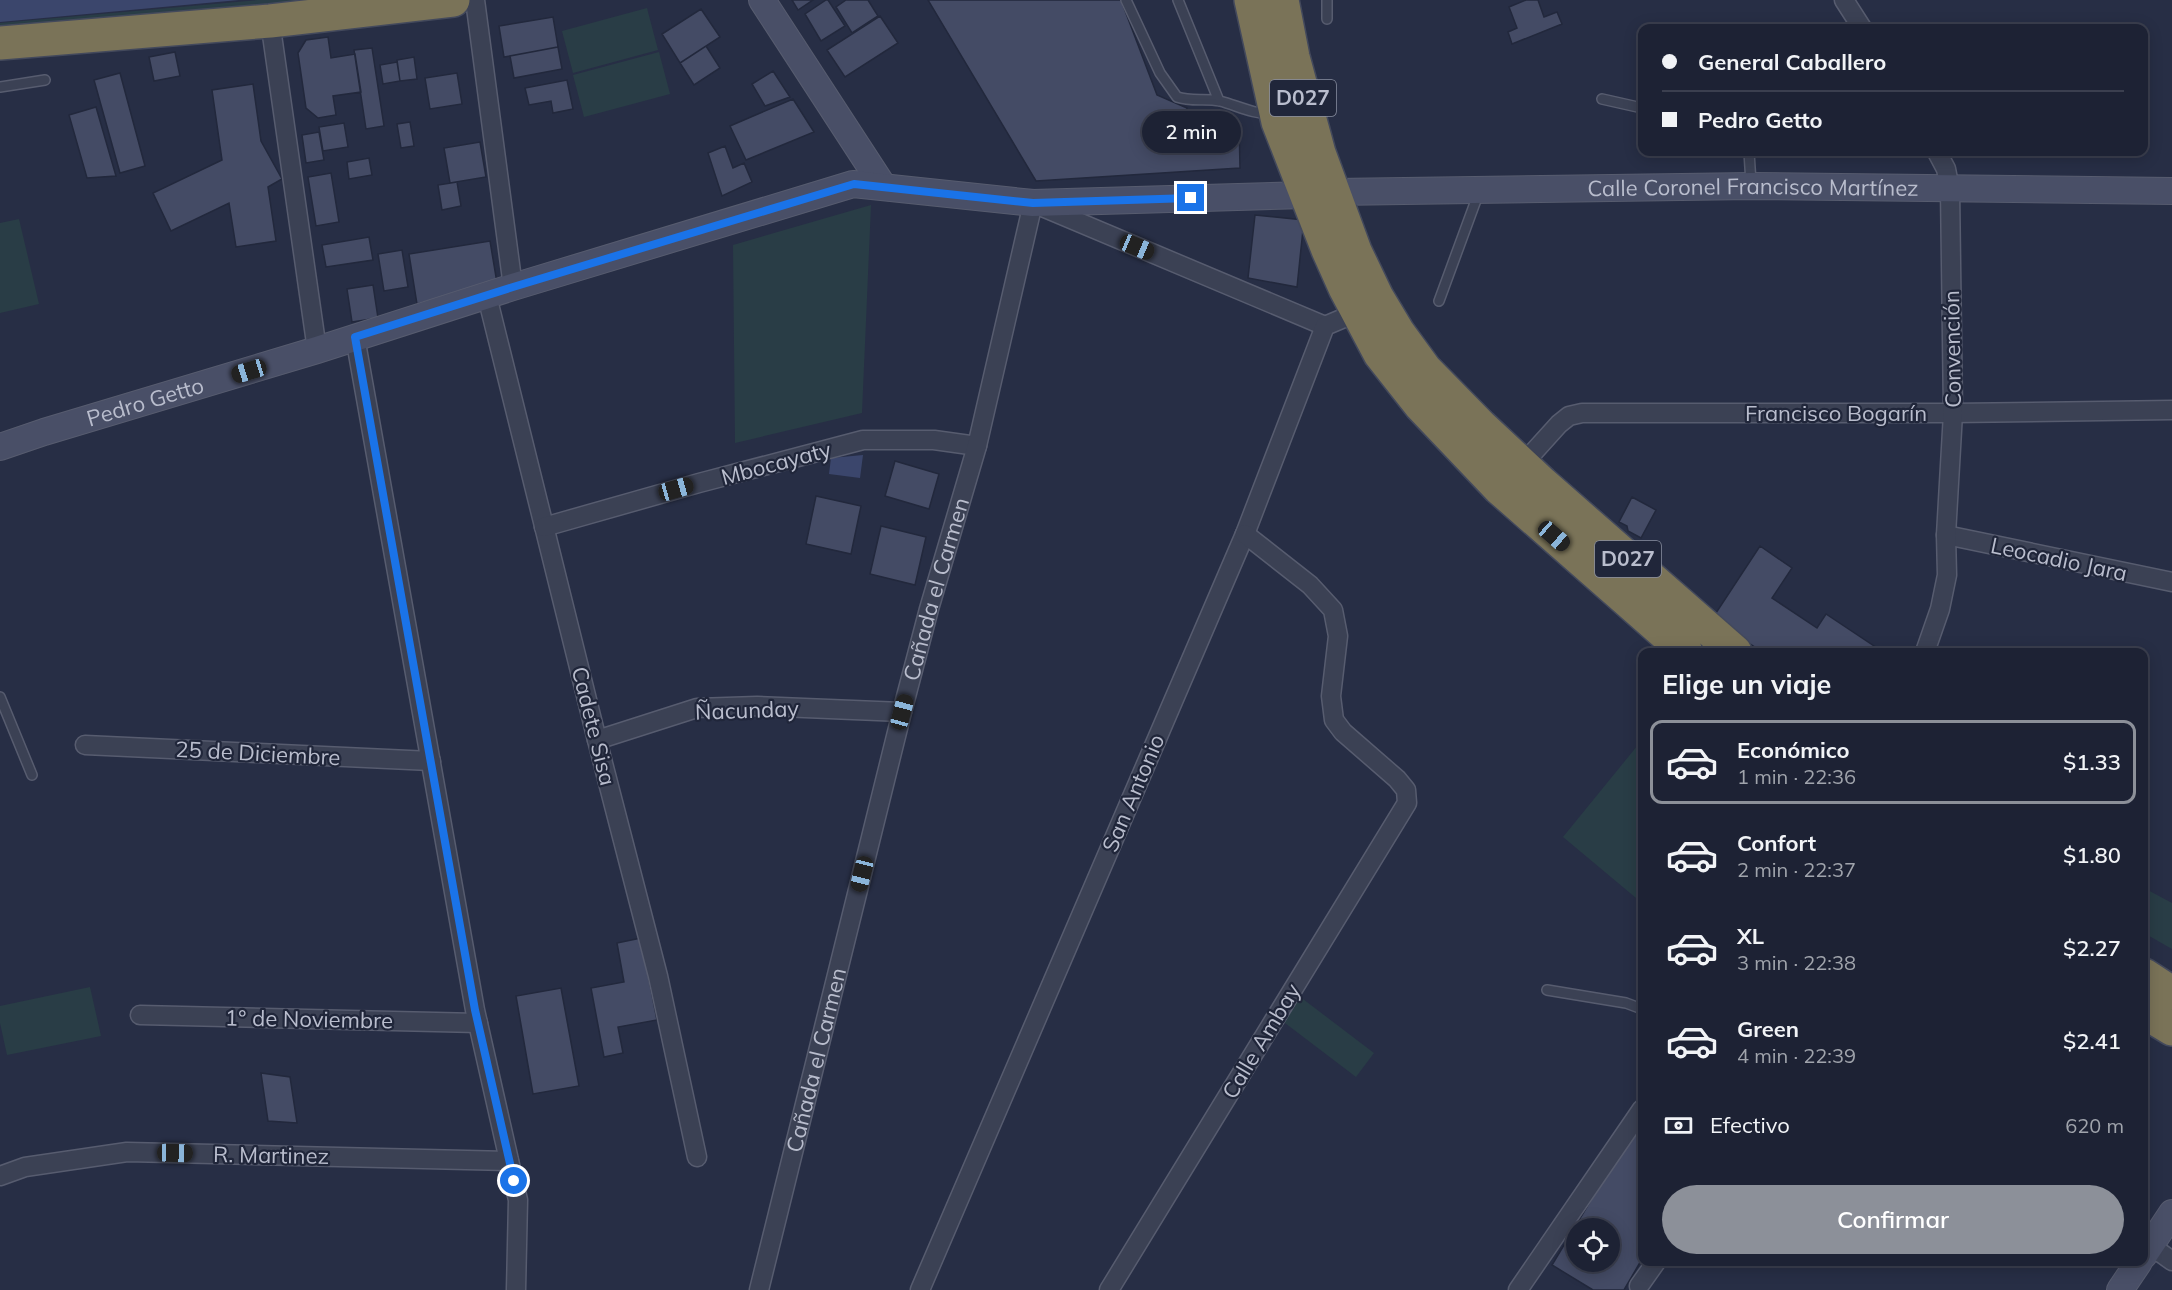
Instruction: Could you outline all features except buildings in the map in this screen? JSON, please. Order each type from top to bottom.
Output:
[{"type":"highway","points":[[0,43],[270,21],[453,0]]},
{"type":"highway","name":"D027","points":[[1251,0],[1278,122],[1355,251],[1377,297],[1398,332],[1425,369],[1522,465],[1730,648]]},
{"type":"highway","name":"D027","points":[[1282,0],[1306,110],[1319,153],[1320,194],[1337,269],[1380,354],[1421,406],[1499,488],[1681,648]]},
{"type":"highway","points":[[2148,982],[2165,1014]]},
{"type":"street","points":[[475,0],[513,287]]},
{"type":"street","points":[[762,0],[883,186]]},
{"type":"street","points":[[1844,0],[1859,24]]},
{"type":"street","points":[[270,21],[317,350]]},
{"type":"street","name":"Convención","points":[[1926,648],[1940,609],[1947,575],[1946,535],[1953,413],[1950,189],[1946,169],[1939,156]]},
{"type":"street","name":"Pedro Getto","points":[[0,447],[513,287],[854,184],[1033,203],[1320,194]]},
{"type":"street","name":"Calle Coronel Francisco Martínez","points":[[1320,194],[1751,186],[2172,191]]},
{"type":"street","points":[[1033,203],[1325,326],[1358,312]]},
{"type":"street","name":"Cañada el Carmen","points":[[759,1290],[902,712],[977,446],[1033,203]]},
{"type":"street","name":"Cadete Sisa","points":[[487,296],[658,976],[697,1157]]},
{"type":"street","name":"San Antonio","points":[[920,1290],[1245,534],[1325,326]]},
{"type":"street","points":[[355,337],[478,1023],[518,1200],[516,1290]]},
{"type":"street","name":"Francisco Bogarín","points":[[1522,465],[1559,424],[1569,416],[1582,413],[1953,413],[2172,410]]},
{"type":"street","name":"Mbocayaty","points":[[544,527],[863,440],[934,440],[977,446]]},
{"type":"street","name":"Calle Ambay","points":[[1109,1290],[1407,802],[1406,790],[1397,779],[1343,732],[1334,720],[1331,696],[1338,636],[1333,610],[1310,585],[1245,534]]},
{"type":"street","name":"Leocadio Jara","points":[[1946,535],[2172,582]]},
{"type":"street","name":"Ñacunday","points":[[597,740],[697,708],[757,706],[902,712]]},
{"type":"street","name":"25 de Diciembre","points":[[85,745],[431,761]]},
{"type":"street","name":"1° de Noviembre","points":[[140,1016],[478,1023]]},
{"type":"street","points":[[1518,1290],[1638,1116]]},
{"type":"street","name":"R. Martinez","points":[[0,1176],[25,1167],[127,1152],[509,1161]]},
{"type":"street","points":[[2148,1246],[2172,1213]]},
{"type":"street","points":[[2148,1252],[2172,1261]]},
{"type":"street","points":[[1639,1286],[1653,1266]]},
{"type":"street","points":[[2120,1290],[2135,1266]]},
{"type":"lane","points":[[1126,0],[1160,73],[1177,97],[1219,101],[1259,114],[1277,114]]},
{"type":"lane","points":[[1178,0],[1219,101]]},
{"type":"lane","points":[[1327,0],[1327,19]]},
{"type":"lane","points":[[0,87],[45,80]]},
{"type":"lane","points":[[1602,99],[1638,107]]},
{"type":"lane","points":[[1749,156],[1751,186]]},
{"type":"lane","points":[[1439,301],[1479,190]]},
{"type":"lane","points":[[0,697],[32,775]]},
{"type":"lane","points":[[1547,990],[1626,1003],[1638,1008]]},
{"type":"shaded area","points":[[258,0],[359,0],[0,35],[0,23]]},
{"type":"shaded area","points":[[647,8],[658,50],[573,73],[562,31]]},
{"type":"shaded area","points":[[659,52],[670,94],[584,117],[573,75]]},
{"type":"shaded area","points":[[871,205],[862,413],[735,443],[733,245]]},
{"type":"shaded area","points":[[19,219],[39,304],[0,313],[0,223]]},
{"type":"shaded area","points":[[1638,745],[1638,900],[1563,837]]},
{"type":"shaded area","points":[[2148,890],[2172,903],[2172,949],[2148,935]]},
{"type":"shaded area","points":[[90,987],[101,1036],[7,1055],[0,1023],[0,1006]]},
{"type":"shaded area","points":[[1299,996],[1374,1053],[1356,1077],[1281,1020]]},
{"type":"water","points":[[0,0],[239,0],[0,22]]},
{"type":"water","points":[[863,455],[860,478],[829,474],[831,458]]},
{"type":"route","points":[[514,1181],[475,1010],[355,337],[854,184],[1033,203],[1191,198]]}]
